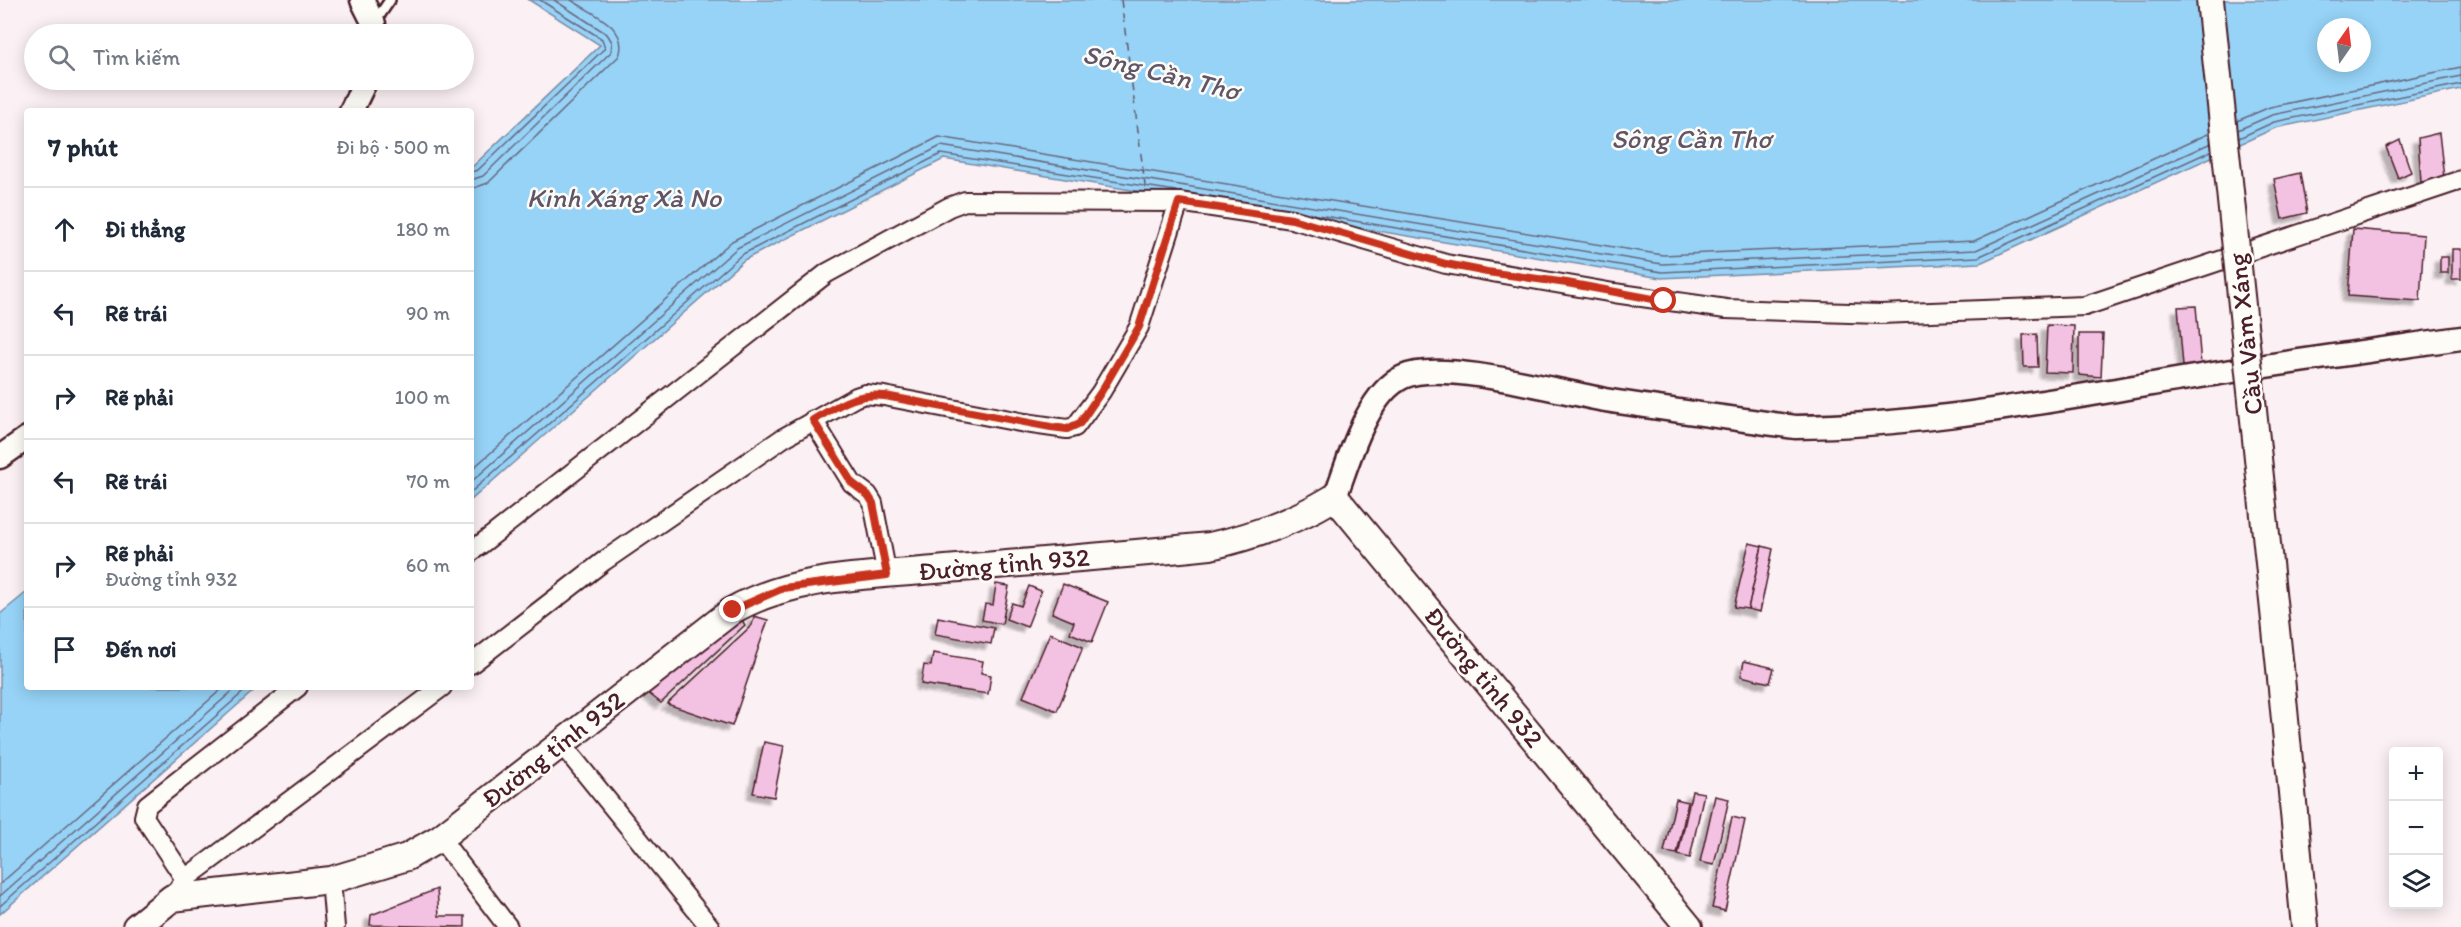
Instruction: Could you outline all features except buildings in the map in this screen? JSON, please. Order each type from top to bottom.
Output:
[{"type":"main road","name":"Cầu Vàm Xáng","points":[[2210,0],[2305,927]]},
{"type":"main road","name":"Đường tỉnh 932","points":[[179,889],[331,880],[408,857],[440,838],[560,742],[733,610],[749,601],[792,586],[887,575],[1210,546],[1260,534],[1311,512],[1335,497],[1689,927]]},
{"type":"main road","points":[[136,927],[179,889]]},
{"type":"street","points":[[362,0],[371,24]]},
{"type":"street","points":[[352,108],[361,90]]},
{"type":"street","points":[[474,550],[827,273],[949,207],[965,201],[1146,197],[1292,219],[1446,264],[1614,293],[1726,309],[1880,314],[2085,306],[2461,180]]},
{"type":"street","points":[[474,662],[604,561],[783,438],[865,394],[1024,423],[1067,429],[1075,427],[1096,400],[1139,327],[1179,202]]},
{"type":"street","points":[[1335,497],[1358,435],[1381,392],[1403,377],[1423,371],[1512,381],[1604,399],[1773,424],[1820,427],[1880,424],[2013,409],[2199,376],[2461,338]]},
{"type":"street","points":[[813,420],[852,483],[868,495],[873,503],[887,575]]},
{"type":"street","points":[[0,457],[24,440]]},
{"type":"street","points":[[294,690],[147,805],[144,817],[179,889],[438,690]]},
{"type":"street","points":[[560,742],[710,927]]},
{"type":"street","points":[[440,838],[508,927]]},
{"type":"street","points":[[331,880],[334,927]]},
{"type":"lane","points":[[376,24],[390,0]]},
{"type":"water","name":"Sông Cần Thơ","points":[[529,0],[2461,0],[2461,89],[2275,128],[1980,263],[1661,278],[944,159],[744,260],[474,497],[474,165],[600,45]]},
{"type":"water","points":[[24,594],[24,690],[255,690],[0,914],[0,614]]},
{"type":"ferry route","points":[[1121,0],[1146,193]]},
{"type":"route","points":[[733,610],[766,593],[783,588],[887,575],[873,503],[868,495],[852,483],[813,420],[845,402],[865,394],[1051,427],[1067,429],[1080,423],[1139,327],[1179,202],[1292,219],[1446,264],[1664,301]]},
{"type":"water label","name":"Kinh Xáng Xà No","points":[[624,197]]}]
